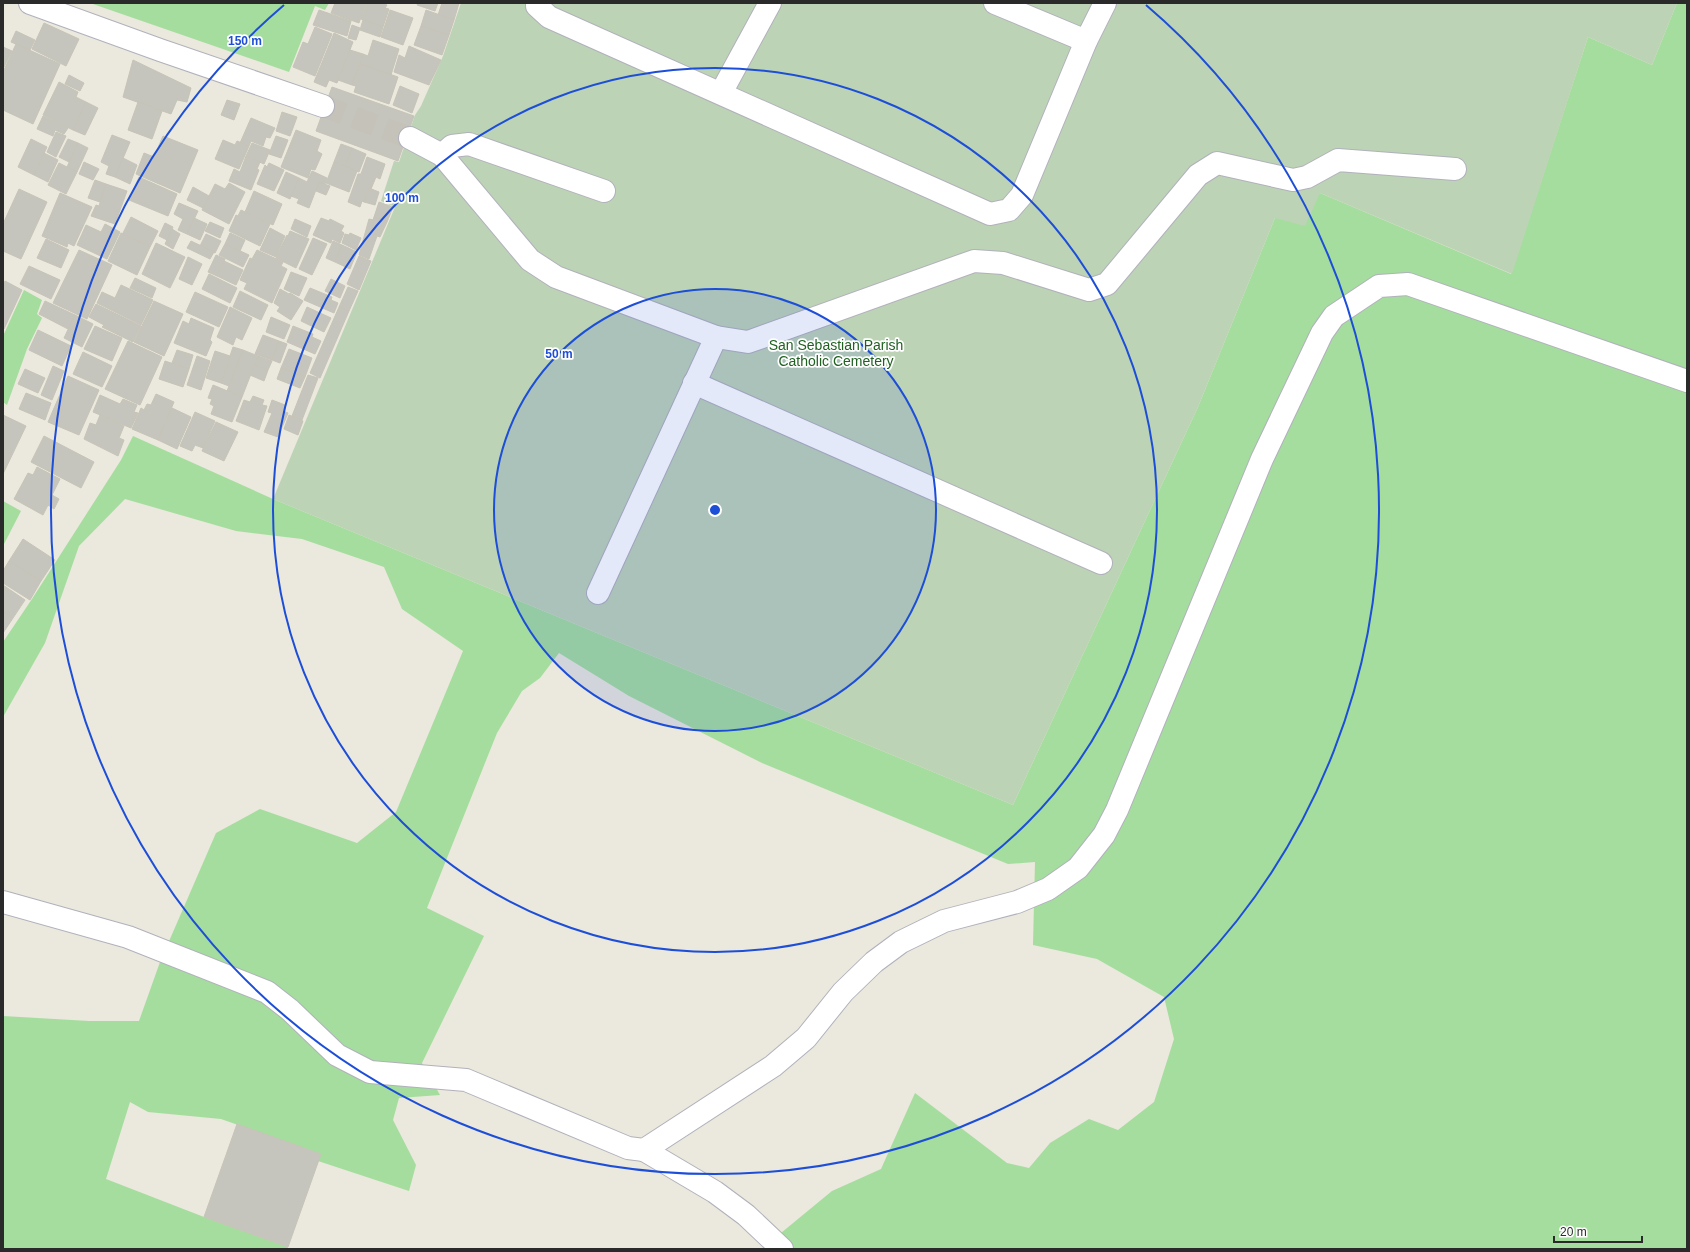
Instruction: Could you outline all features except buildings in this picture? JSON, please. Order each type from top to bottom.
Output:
[{"type":"lane","points":[[30,3],[160,50],[323,106]]},
{"type":"lane","points":[[537,3],[537,6],[549,17],[990,214],[1009,210],[1022,195],[1086,41],[1105,3]]},
{"type":"lane","points":[[721,93],[770,3]]},
{"type":"lane","points":[[995,3],[1086,41]]},
{"type":"lane","points":[[410,138],[442,155],[530,260],[556,277],[716,337],[748,342],[974,261],[1003,264],[1089,290],[1107,284],[1198,175],[1217,163],[1294,180],[1307,177],[1338,160],[1455,168]]},
{"type":"lane","points":[[442,155],[452,146],[469,144],[604,191]]},
{"type":"lane","points":[[644,1150],[773,1066],[806,1038],[843,992],[874,962],[901,942],[944,921],[1017,902],[1048,889],[1078,868],[1104,835],[1117,810],[1262,459],[1322,333],[1334,316],[1379,286],[1408,284],[1687,381]]},
{"type":"lane","points":[[598,593],[716,337]]},
{"type":"lane","points":[[694,383],[1101,563]]},
{"type":"lane","points":[[3,902],[128,938],[267,992],[290,1010],[337,1056],[370,1072],[466,1080],[628,1148],[644,1150],[715,1192],[746,1215],[782,1249]]},
{"type":"green space","points":[[90,3],[329,3],[325,10],[315,6],[289,72]]},
{"type":"green space","name":"San Sebastian Parish Catholic Cemetery","points":[[461,3],[1677,3],[1652,65],[1588,37],[1512,274],[1320,193],[1305,226],[1275,218],[1198,407],[1013,805],[273,499],[395,207],[381,201],[394,161],[399,162],[415,115],[421,106],[443,56]]},
{"type":"green space","points":[[1677,3],[1687,3],[1687,1249],[769,1249],[770,1242],[832,1191],[881,1169],[915,1093],[1007,1163],[1029,1168],[1050,1143],[1089,1119],[1118,1130],[1154,1102],[1174,1039],[1164,997],[1097,959],[1033,945],[1035,862],[1008,864],[762,763],[629,696],[559,653],[540,678],[522,691],[497,733],[427,908],[484,936],[422,1063],[440,1095],[399,1098],[393,1120],[416,1165],[409,1191],[318,1161],[321,1154],[221,1119],[148,1112],[130,1102],[106,1179],[204,1217],[288,1247],[287,1249],[3,1249],[3,1016],[89,1021],[139,1021],[160,962],[216,833],[260,809],[357,843],[396,812],[463,651],[402,609],[384,567],[302,539],[236,531],[125,499],[79,546],[45,643],[3,717],[3,642],[121,460],[133,436],[273,499],[1013,805],[1198,407],[1275,218],[1320,193],[1511,274],[1588,37],[1652,65]]},
{"type":"green space","points":[[24,290],[42,300],[37,314],[42,318],[27,349],[7,405],[3,402],[3,336]]},
{"type":"green space","points":[[3,501],[21,511],[3,546]]},
{"type":"tunnel","points":[[323,106],[410,138]]}]
